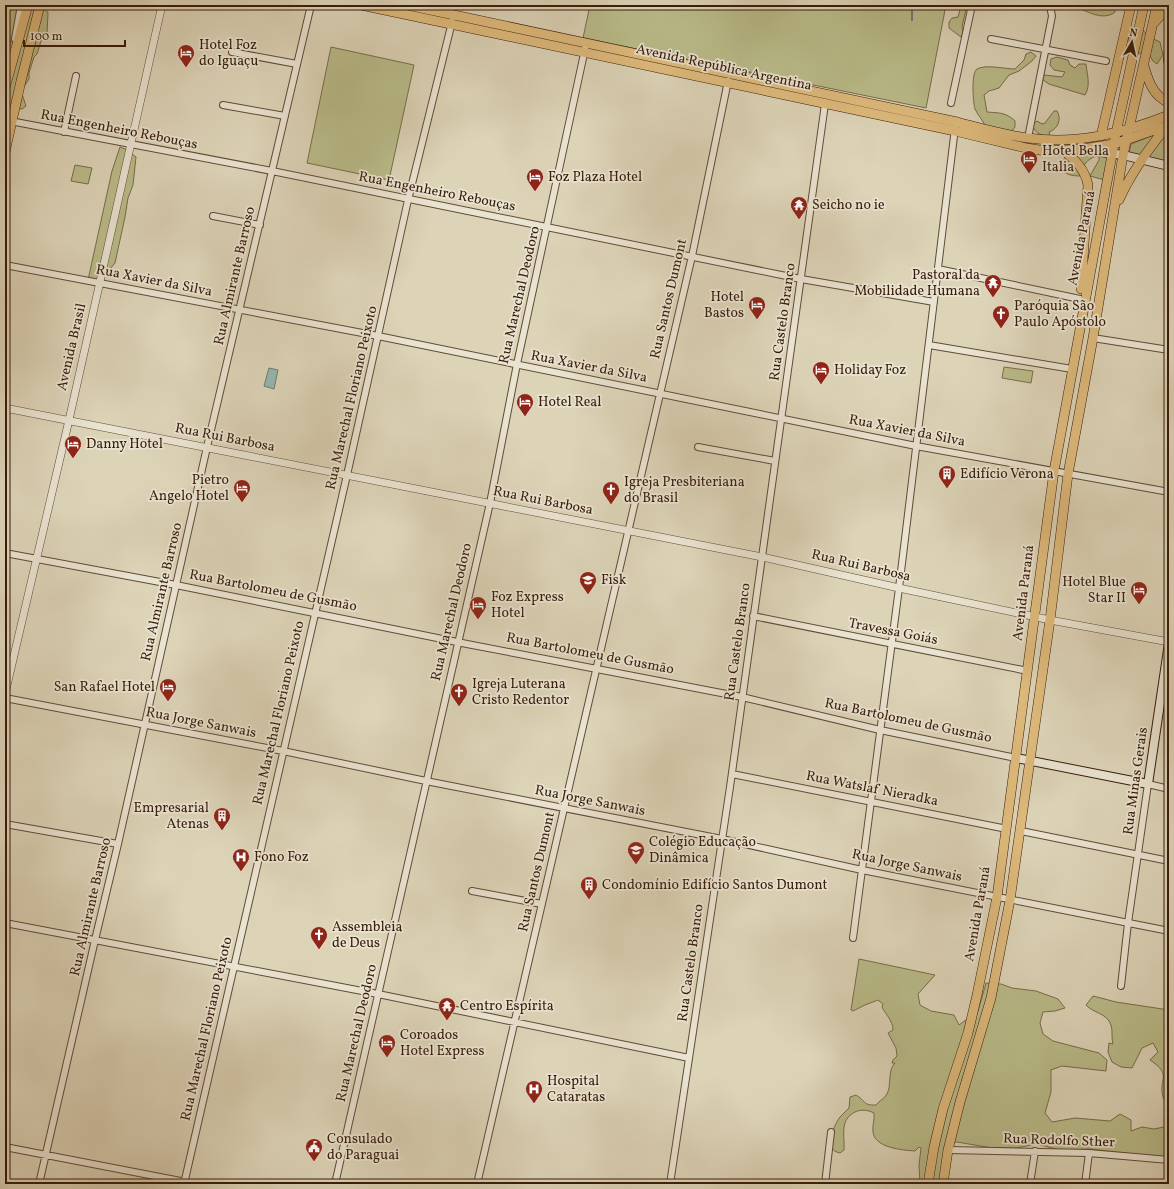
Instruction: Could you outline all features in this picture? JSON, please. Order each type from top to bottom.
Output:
[{"type":"main road","points":[[5,88],[28,5]]},
{"type":"main road","points":[[5,152],[8,121],[40,5]]},
{"type":"main road","name":"Avenida República Argentina","points":[[361,5],[586,43],[728,78],[825,104],[1028,138],[1052,140],[1101,136],[1129,129],[1169,115]]},
{"type":"main road","name":"Avenida República Argentina","points":[[407,5],[452,20],[584,52],[728,78],[956,126],[1026,148],[1046,151],[1082,149],[1114,144],[1168,126]]},
{"type":"main road","points":[[1101,136],[1131,5]]},
{"type":"main road","name":"Avenida Paraná","points":[[928,1184],[934,1147],[943,1109],[968,1033],[978,995],[997,897],[1054,471],[1116,133],[1144,5]]},
{"type":"main road","name":"Avenida Paraná","points":[[943,1184],[948,1150],[960,1102],[991,998],[1010,900],[1021,832],[1029,761],[1050,620],[1068,474],[1093,338],[1123,155],[1158,5]]},
{"type":"main road","points":[[1153,24],[1169,6]]},
{"type":"main road","points":[[1144,64],[1150,87],[1158,97],[1169,103]]},
{"type":"main road","points":[[1113,213],[1127,184],[1142,160],[1168,126]]},
{"type":"main road","name":"Avenida República Argentina","points":[[1082,149],[1123,155],[1169,166]]},
{"type":"main road","points":[[1063,150],[1075,160],[1081,168],[1088,185],[1080,299],[1081,318]]},
{"type":"main road","name":"Rua Minas Gerais","points":[[1148,784],[1169,643]]},
{"type":"main road","name":"Rua Bartolomeu de Gusmão","points":[[1016,758],[1148,784]]},
{"type":"street","points":[[10,69],[21,5]]},
{"type":"street","name":"Avenida Brasil","points":[[5,694],[132,144],[162,5]]},
{"type":"street","name":"Rua Almirante Barroso","points":[[39,1184],[118,844],[207,447],[311,5]]},
{"type":"street","points":[[951,103],[972,5]]},
{"type":"street","points":[[1028,138],[1052,16],[1050,6],[1048,5]]},
{"type":"street","name":"Rua Marechal Floriano Peixoto","points":[[184,1183],[347,475],[408,200],[452,20]]},
{"type":"street","points":[[991,39],[1106,61]]},
{"type":"street","points":[[1169,39],[1167,60],[1169,66]]},
{"type":"street","name":"Rua Marechal Deodoro","points":[[335,1184],[457,642],[490,503],[516,364],[548,227],[586,43]]},
{"type":"street","points":[[232,52],[297,64]]},
{"type":"street","points":[[64,132],[76,76]]},
{"type":"street","name":"Rua Santos Dumont","points":[[477,1184],[659,393],[692,256],[728,78]]},
{"type":"street","name":"Rua Castelo Branco","points":[[670,1184],[732,774],[825,104]]},
{"type":"street","points":[[223,105],[285,116]]},
{"type":"street","name":"Rua Engenheiro Rebouças","points":[[8,121],[272,171],[408,200],[801,278],[934,302]]},
{"type":"street","points":[[852,938],[899,588],[956,126]]},
{"type":"street","points":[[212,216],[260,225]]},
{"type":"street","name":"Rua Xavier da Silva","points":[[5,265],[378,336],[916,446],[1169,492]]},
{"type":"street","points":[[938,269],[1080,299]]},
{"type":"street","points":[[1093,338],[1169,350]]},
{"type":"street","points":[[929,345],[1072,369]]},
{"type":"street","name":"Rua Rui Barbosa","points":[[5,408],[762,556],[899,588],[1050,620],[1169,643]]},
{"type":"street","points":[[698,447],[775,461]]},
{"type":"street","name":"Rua Bartolomeu de Gusmão","points":[[5,553],[176,585],[457,642],[742,697],[880,730],[1016,758]]},
{"type":"street","name":"Travessa Goiás","points":[[753,616],[1028,671]]},
{"type":"street","name":"Rua Jorge Sanwais","points":[[5,698],[283,751],[426,781],[722,839],[862,870],[1169,931]]},
{"type":"street","name":"Rua Watslaf Nieradka","points":[[732,774],[1007,829]]},
{"type":"street","name":"Rua Bartolomeu de Gusmão","points":[[1148,784],[1169,789]]},
{"type":"street","name":"Rua Minas Gerais","points":[[1121,986],[1128,923],[1139,856],[1148,784]]},
{"type":"street","points":[[5,824],[118,844]]},
{"type":"street","points":[[1021,832],[1169,861]]},
{"type":"street","points":[[472,891],[542,904]]},
{"type":"street","points":[[5,923],[378,994],[689,1058]]},
{"type":"street","points":[[825,1184],[831,1132]]},
{"type":"street","points":[[5,1147],[46,1154],[184,1183],[196,1184]]},
{"type":"street","name":"Rua Rodolfo Sther","points":[[948,1150],[1089,1153],[1169,1160]]},
{"type":"street","points":[[1030,1184],[1035,1151]]},
{"type":"street","points":[[1086,1184],[1089,1153]]},
{"type":"green space","points":[[15,5],[43,5],[48,13],[47,34],[42,38],[37,54],[34,57],[29,73],[29,79],[21,91],[26,106],[22,109],[17,108],[10,123],[5,127],[5,58],[11,43],[10,40],[5,37],[5,11]]},
{"type":"green space","points":[[590,5],[946,5],[926,108],[583,38]]},
{"type":"green space","points":[[967,5],[961,37],[949,28],[949,22],[952,18],[958,17],[961,6]]},
{"type":"green space","points":[[1079,5],[1115,5],[1115,12],[1107,16],[1103,16],[1081,9]]},
{"type":"green space","points":[[1143,30],[1149,37],[1160,42],[1163,55],[1157,64],[1150,56],[1135,51],[1131,46],[1128,38],[1134,31]]},
{"type":"green space","points":[[331,47],[414,65],[389,180],[307,163]]},
{"type":"green space","points":[[1031,52],[1036,56],[1032,61],[1019,71],[1009,75],[999,88],[989,91],[984,95],[987,112],[1005,114],[1015,121],[1015,127],[1011,132],[1023,141],[1022,146],[986,128],[975,109],[973,82],[977,69],[990,67],[1015,69],[1024,60],[1026,54]]},
{"type":"green space","points":[[1057,57],[1068,60],[1070,65],[1075,68],[1079,64],[1086,64],[1088,87],[1085,95],[1049,84],[1043,80],[1044,75],[1062,77],[1065,72],[1054,70],[1050,65],[1051,59]]},
{"type":"green space","points":[[1054,111],[1057,111],[1059,117],[1057,126],[1049,132],[1050,136],[1041,135],[1032,125],[1037,121],[1042,124],[1045,123]]},
{"type":"green space","points":[[1169,129],[1169,163],[1129,154],[1131,144]]},
{"type":"green space","points":[[120,147],[136,157],[133,185],[128,198],[115,263],[99,282],[88,280],[112,171]]},
{"type":"green space","points":[[1078,151],[1104,155],[1108,159],[1105,180],[1090,176],[1099,160],[1099,157],[1096,156],[1086,163],[1081,176],[1071,175],[1063,171],[1060,165],[1062,162],[1068,156]]},
{"type":"green space","points":[[75,165],[92,168],[88,184],[71,181]]},
{"type":"green space","points":[[1004,367],[1033,371],[1031,383],[1002,378]]},
{"type":"green space","points":[[859,959],[935,975],[918,994],[920,1005],[931,1011],[954,1015],[959,1025],[978,1011],[986,983],[1001,984],[1012,988],[1036,991],[1058,999],[1065,1008],[1043,1012],[1040,1023],[1043,1034],[1053,1041],[1099,1053],[1107,1060],[1106,1071],[1062,1066],[1051,1070],[1051,1092],[1045,1113],[1052,1122],[1075,1118],[1110,1121],[1120,1114],[1131,1120],[1131,1131],[1142,1127],[1154,1129],[1164,1127],[1169,1120],[1169,1158],[1091,1149],[1060,1150],[1036,1144],[1017,1148],[992,1148],[957,1142],[950,1143],[940,1184],[920,1184],[919,1165],[921,1148],[919,1147],[915,1151],[903,1150],[884,1145],[879,1142],[873,1132],[874,1113],[864,1110],[855,1112],[847,1119],[844,1129],[844,1150],[840,1153],[835,1151],[832,1148],[831,1143],[832,1132],[840,1117],[849,1108],[850,1097],[856,1095],[866,1104],[876,1105],[887,1094],[891,1070],[895,1063],[892,1063],[897,1056],[896,1048],[888,1033],[893,1030],[893,1027],[882,1007],[883,1004],[878,1000],[853,1011],[851,1010]]},
{"type":"green space","points":[[1093,996],[1116,1002],[1169,1010],[1169,1105],[1163,1097],[1163,1074],[1157,1065],[1150,1060],[1158,1052],[1153,1043],[1142,1048],[1132,1068],[1121,1067],[1112,1062],[1108,1052],[1109,1043],[1113,1044],[1111,1025],[1106,1018],[1086,1005]]},
{"type":"water","points":[[269,368],[278,370],[274,389],[264,386]]},
{"type":"waterway","points":[[912,5],[912,20]]},
{"type":"place","name":"Hotel Foz do Iguaçu","points":[[186,68]]},
{"type":"place","name":"Hotel Bella Italia","points":[[1029,174]]},
{"type":"place","name":"Foz Plaza Hotel","points":[[535,192]]},
{"type":"place","name":"Seicho no ie","points":[[799,220]]},
{"type":"place","name":"Pastoral da Mobilidade Humana","points":[[993,298]]},
{"type":"place","name":"Hotel Bastos","points":[[757,320]]},
{"type":"place","name":"Paróquia São Paulo Apóstolo","points":[[1001,329]]},
{"type":"place","name":"Holiday Foz","points":[[821,385]]},
{"type":"place","name":"Hotel Real","points":[[525,417]]},
{"type":"place","name":"Danny Hotel","points":[[73,459]]},
{"type":"place","name":"Edifício Verona","points":[[947,489]]},
{"type":"place","name":"Pietro Angelo Hotel","points":[[242,503]]},
{"type":"place","name":"Igreja Presbiteriana do Brasil","points":[[611,505]]},
{"type":"place","name":"Fisk","points":[[588,595]]},
{"type":"place","name":"Hotel Blue Star II","points":[[1139,605]]},
{"type":"place","name":"Foz Express Hotel","points":[[478,620]]},
{"type":"place","name":"San Rafael Hotel","points":[[168,702]]},
{"type":"place","name":"Igreja Luterana Cristo Redentor","points":[[459,707]]},
{"type":"place","name":"Empresarial Atenas","points":[[222,831]]},
{"type":"place","name":"Colégio Educação Dinâmica","points":[[636,865]]},
{"type":"place","name":"Fono Foz","points":[[241,872]]},
{"type":"place","name":"Condomínio Edifício Santos Dumont","points":[[589,900]]},
{"type":"place","name":"Assembleia de Deus","points":[[319,950]]},
{"type":"place","name":"Centro Espírita","points":[[447,1021]]},
{"type":"place","name":"Coroados Hotel Express","points":[[387,1058]]},
{"type":"place","name":"Hospital Cataratas","points":[[534,1104]]},
{"type":"place","name":"Consulado do Paraguai","points":[[314,1162]]}]
